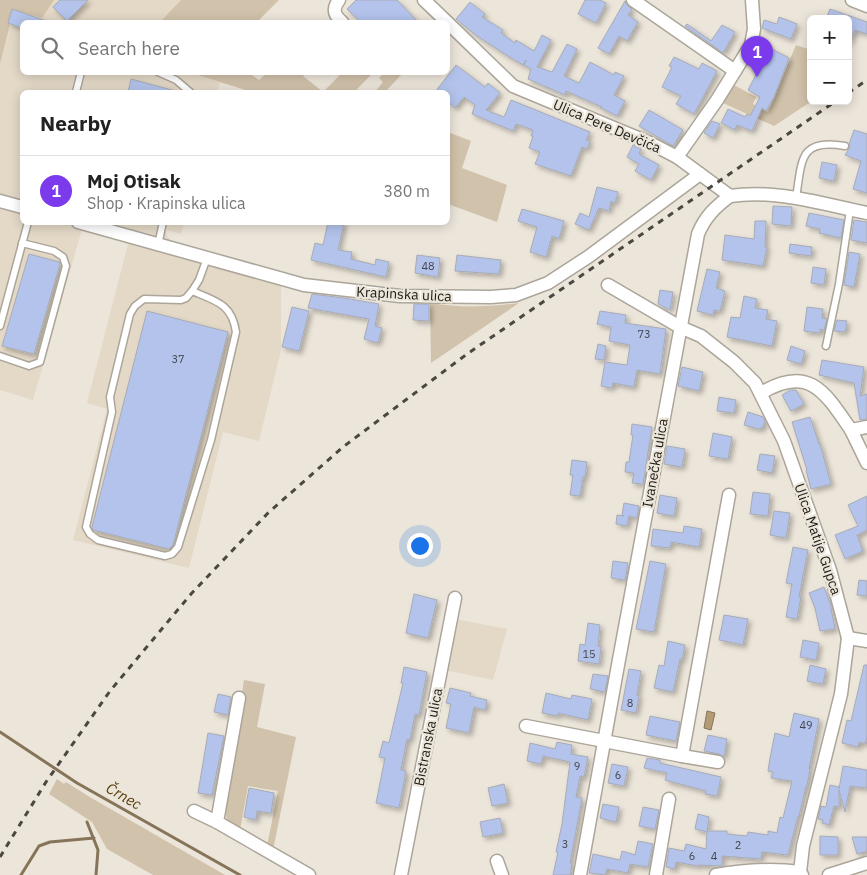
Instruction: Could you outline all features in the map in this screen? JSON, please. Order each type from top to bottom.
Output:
[{"type":"street","points":[[339,0],[334,9],[335,14],[340,20]]},
{"type":"street","name":"Ulica Pere Devčića","points":[[424,0],[444,20]]},
{"type":"street","points":[[632,0],[735,71]]},
{"type":"street","points":[[677,157],[751,45],[754,29],[752,0]]},
{"type":"street","points":[[852,0],[867,6]]},
{"type":"street","name":"Ulica Pere Devčića","points":[[450,26],[513,86],[633,135],[677,157],[730,196]]},
{"type":"street","name":"Krapinska ulica","points":[[89,225],[304,285],[400,296],[491,297],[516,295],[548,283],[588,257],[700,174]]},
{"type":"street","points":[[730,196],[762,194],[796,198],[867,213]]},
{"type":"street","name":"Ivanečka ulica","points":[[580,875],[698,234],[702,224],[714,209],[730,196]]},
{"type":"street","points":[[0,201],[20,206]]},
{"type":"street","name":"Ulica Matije Gupca","points":[[608,285],[680,327],[701,336],[734,362],[755,383],[784,441],[827,560],[848,638],[841,694],[803,846],[801,874]]},
{"type":"street","points":[[761,394],[780,383],[800,382],[815,385],[832,402],[851,430],[867,462]]},
{"type":"street","points":[[851,430],[867,426]]},
{"type":"street","points":[[682,756],[729,495]]},
{"type":"street","name":"Bistranska ulica","points":[[401,875],[455,598]]},
{"type":"street","points":[[848,638],[867,641]]},
{"type":"street","points":[[218,822],[239,698]]},
{"type":"street","points":[[526,726],[718,762]]},
{"type":"street","points":[[656,875],[669,799]]},
{"type":"street","points":[[194,811],[218,822],[309,875]]},
{"type":"street","points":[[497,861],[502,875]]},
{"type":"street","points":[[830,875],[867,863]]},
{"type":"street","points":[[716,875],[741,870],[772,869],[801,874]]},
{"type":"lane","points":[[76,90],[80,75]]},
{"type":"lane","points":[[165,75],[176,80],[188,90]]},
{"type":"lane","points":[[796,198],[801,168],[809,150],[816,145],[828,143],[845,146]]},
{"type":"lane","points":[[826,346],[839,284],[850,210]]},
{"type":"lane","points":[[0,326],[27,225]]},
{"type":"lane","points":[[158,244],[162,225]]},
{"type":"lane","points":[[0,356],[29,366],[40,362],[66,266],[64,256],[54,251],[22,243]]},
{"type":"lane","points":[[192,291],[221,303],[230,312],[236,332],[210,440],[178,547],[172,554],[165,556],[98,540],[90,534],[86,527],[112,412],[110,397],[130,314],[135,306],[144,299],[181,300],[186,298],[192,291],[207,258]]},
{"type":"shaded area","points":[[0,0],[54,0],[42,18],[14,10],[0,64]]},
{"type":"shaded area","points":[[54,0],[181,0],[162,20],[20,20],[20,75],[197,75],[220,82],[218,90],[20,90],[20,225],[183,225],[181,234],[166,230],[167,236],[170,239],[165,251],[281,283],[281,350],[259,441],[223,432],[189,568],[73,540],[107,409],[87,403],[129,240],[82,229],[33,400],[0,390],[0,64],[15,10],[42,18]]},
{"type":"shaded area","points":[[181,0],[279,0],[259,20],[162,20]]},
{"type":"shaded area","points":[[796,45],[807,49],[807,104],[774,126],[723,103],[734,85],[756,97],[753,104],[768,112]]},
{"type":"shaded area","points":[[197,75],[252,75],[259,80],[265,75],[304,75],[303,76],[320,90],[246,90]]},
{"type":"shaded area","points":[[340,75],[371,75],[357,89],[325,90]]},
{"type":"shaded area","points":[[382,75],[401,75],[387,90],[377,90],[383,82],[379,78]]},
{"type":"shaded area","points":[[450,133],[471,141],[462,168],[507,185],[497,222],[450,205]]},
{"type":"shaded area","points":[[430,303],[474,306],[519,303],[431,363]]},
{"type":"shaded area","points":[[455,619],[507,629],[493,680],[445,670]]},
{"type":"shaded area","points":[[244,680],[265,684],[257,727],[296,737],[273,850],[267,846],[278,791],[248,786],[240,830],[227,823],[225,804]]},
{"type":"shaded area","points":[[707,711],[715,713],[711,730],[704,728]]},
{"type":"shaded area","points":[[57,779],[64,784],[66,782],[225,875],[153,875],[107,849],[92,822],[49,794]]},
{"type":"building","points":[[60,0],[88,0],[68,20],[53,7]]},
{"type":"building","points":[[356,0],[397,0],[416,20],[359,20],[347,9]]},
{"type":"building","points":[[585,0],[600,0],[606,3],[596,23],[578,14]]},
{"type":"building","points":[[625,1],[632,9],[628,15],[638,22],[627,41],[619,36],[609,54],[598,48]]},
{"type":"building","points":[[470,2],[485,14],[482,17],[503,30],[501,33],[515,43],[516,40],[534,51],[542,35],[551,40],[537,67],[552,72],[567,44],[577,49],[564,76],[579,83],[590,62],[614,75],[615,72],[624,76],[614,95],[625,101],[617,116],[566,91],[565,95],[528,79],[531,69],[524,65],[526,60],[523,65],[477,36],[456,19]]},
{"type":"building","points":[[12,9],[43,20],[20,20],[20,27],[8,23]]},
{"type":"building","points":[[830,9],[847,15],[828,15]]},
{"type":"building","points":[[779,17],[797,24],[791,39],[762,28],[764,20],[777,24]]},
{"type":"building","points":[[852,17],[867,22],[867,34],[855,30],[852,36]]},
{"type":"building","points":[[687,24],[711,41],[722,25],[735,32],[723,53],[685,26]]},
{"type":"building","points":[[766,46],[789,58],[774,97],[766,111],[762,108],[752,131],[737,125],[735,130],[721,123],[728,109],[745,117],[747,114],[750,116],[760,97],[748,90],[763,61],[760,59]]},
{"type":"building","points":[[674,57],[699,69],[702,63],[717,71],[694,114],[676,104],[681,96],[662,87],[672,67],[669,66]]},
{"type":"building","points":[[456,65],[485,87],[488,83],[500,93],[486,110],[504,117],[511,100],[590,132],[586,140],[590,141],[587,149],[582,147],[571,176],[535,164],[540,152],[529,148],[533,130],[516,124],[513,131],[472,114],[475,105],[464,97],[455,108],[450,104],[450,90],[437,90]]},
{"type":"building","points":[[131,79],[172,90],[128,90]]},
{"type":"building","points":[[649,110],[683,130],[673,146],[639,126]]},
{"type":"building","points":[[712,121],[720,124],[713,138],[704,133]]},
{"type":"building","points":[[854,130],[867,134],[867,193],[853,189],[861,161],[845,155],[850,147],[849,144]]},
{"type":"building","points":[[633,145],[641,149],[639,154],[659,165],[651,180],[635,171],[639,164],[627,157]]},
{"type":"building","points":[[822,162],[837,165],[834,181],[819,178]]},
{"type":"building","points":[[597,187],[618,192],[615,203],[611,201],[609,211],[599,208],[589,230],[575,224],[580,213],[589,217]]},
{"type":"building","points":[[773,206],[792,207],[791,226],[772,224]]},
{"type":"building","points":[[522,209],[564,221],[559,239],[552,236],[546,257],[530,252],[537,227],[518,221]]},
{"type":"building","points":[[809,213],[844,220],[841,238],[819,233],[820,229],[806,226]]},
{"type":"building","points":[[854,220],[867,222],[867,243],[851,240]]},
{"type":"building","points":[[755,221],[766,221],[765,247],[767,247],[763,266],[722,260],[725,235],[754,239]]},
{"type":"building","points":[[327,225],[343,225],[338,250],[352,252],[351,259],[375,265],[376,259],[389,262],[386,277],[311,260],[315,243],[323,245]]},
{"type":"building","points":[[790,244],[812,247],[811,256],[789,253]]},
{"type":"building","points":[[849,252],[860,254],[854,287],[844,285]]},
{"type":"building","points":[[29,254],[59,262],[60,264],[34,354],[2,346]]},
{"type":"building","points":[[417,255],[440,258],[438,277],[415,273]]},
{"type":"building","points":[[457,255],[501,260],[499,274],[455,271]]},
{"type":"building","points":[[813,267],[826,269],[824,285],[811,283]]},
{"type":"building","points":[[707,269],[720,272],[716,288],[725,291],[720,311],[714,310],[713,315],[697,311]]},
{"type":"building","points":[[660,290],[673,292],[670,310],[658,304]]},
{"type":"building","points":[[312,294],[379,304],[375,326],[382,328],[378,343],[364,339],[369,319],[308,308]]},
{"type":"building","points":[[744,296],[757,299],[755,308],[768,310],[766,319],[777,321],[772,346],[727,337],[731,317],[740,318]]},
{"type":"building","points":[[414,304],[429,304],[429,321],[413,320]]},
{"type":"building","points":[[292,307],[309,311],[299,351],[282,347]]},
{"type":"building","points":[[807,307],[823,309],[822,318],[827,319],[824,330],[820,329],[820,333],[804,331]]},
{"type":"building","points":[[147,311],[228,332],[173,545],[169,549],[93,530],[92,527]]},
{"type":"building","points":[[600,311],[626,315],[625,323],[666,329],[660,374],[637,370],[634,387],[613,383],[612,388],[601,386],[605,362],[627,365],[630,345],[609,341],[611,327],[597,324]]},
{"type":"building","points":[[837,320],[847,321],[845,332],[834,331]]},
{"type":"building","points":[[598,344],[606,346],[604,360],[595,359]]},
{"type":"building","points":[[791,346],[805,351],[801,364],[787,360]]},
{"type":"building","points":[[822,360],[864,367],[860,396],[867,394],[867,419],[860,420],[854,383],[819,375]]},
{"type":"building","points":[[682,367],[703,372],[699,391],[678,386]]},
{"type":"building","points":[[790,390],[796,390],[804,404],[791,411],[782,395]]},
{"type":"building","points":[[719,397],[736,400],[734,413],[717,411]]},
{"type":"building","points":[[748,412],[763,417],[765,421],[763,427],[759,429],[744,425]]},
{"type":"building","points":[[810,417],[831,484],[811,489],[792,422]]},
{"type":"building","points":[[632,424],[652,427],[643,484],[632,483],[634,473],[625,472],[626,462],[629,462],[633,435],[631,435]]},
{"type":"building","points":[[713,433],[732,437],[728,459],[709,456]]},
{"type":"building","points":[[667,446],[685,449],[682,467],[664,464]]},
{"type":"building","points":[[760,454],[775,456],[772,473],[757,470]]},
{"type":"building","points":[[572,460],[587,462],[580,496],[570,495],[573,475],[570,475]]},
{"type":"building","points":[[753,492],[770,494],[768,516],[750,514]]},
{"type":"building","points":[[660,495],[677,498],[674,516],[657,513]]},
{"type":"building","points":[[867,496],[867,530],[857,535],[863,551],[845,559],[835,535],[858,526],[848,505]]},
{"type":"building","points":[[624,503],[639,506],[637,518],[629,516],[627,526],[616,524],[617,515],[624,516],[622,515]]},
{"type":"building","points":[[774,511],[790,513],[786,538],[770,535]]},
{"type":"building","points":[[684,526],[702,529],[699,547],[671,542],[670,548],[651,546],[653,529],[683,533]]},
{"type":"building","points":[[793,547],[808,550],[797,619],[786,617],[792,584],[786,583]]},
{"type":"building","points":[[613,561],[628,563],[625,580],[611,578]]},
{"type":"building","points":[[650,561],[666,564],[654,632],[636,629]]},
{"type":"building","points":[[859,580],[867,581],[867,596],[857,595]]},
{"type":"building","points":[[824,587],[830,603],[835,629],[820,631],[815,608],[809,593]]},
{"type":"building","points":[[414,594],[437,600],[428,638],[406,633]]},
{"type":"building","points":[[724,615],[748,619],[743,645],[719,640]]},
{"type":"building","points":[[588,623],[600,625],[598,646],[601,647],[599,664],[578,661],[580,644],[585,645]]},
{"type":"building","points":[[803,640],[819,643],[816,660],[800,657]]},
{"type":"building","points":[[668,641],[685,645],[673,692],[654,688],[659,665],[664,666]]},
{"type":"building","points":[[810,665],[826,669],[823,684],[807,681]]},
{"type":"building","points":[[864,665],[867,665],[867,737],[865,744],[859,742],[858,747],[842,743],[847,720],[851,721]]},
{"type":"building","points":[[404,667],[427,672],[419,715],[415,714],[410,740],[407,739],[401,770],[406,771],[399,808],[376,803],[385,758],[379,757],[383,741],[389,743],[403,683],[401,683]]},
{"type":"building","points":[[629,669],[641,671],[636,713],[621,710]]},
{"type":"building","points":[[593,674],[608,676],[605,692],[590,689]]},
{"type":"building","points":[[450,688],[471,693],[470,696],[487,700],[485,710],[474,707],[469,733],[446,728],[451,704],[446,703]]},
{"type":"building","points":[[546,693],[571,699],[572,695],[592,699],[588,720],[558,713],[558,716],[542,713]]},
{"type":"building","points":[[218,694],[231,697],[228,715],[214,712]]},
{"type":"building","points":[[794,713],[819,719],[807,786],[788,855],[762,852],[761,859],[722,856],[722,866],[698,866],[676,862],[675,869],[666,867],[669,848],[684,851],[686,844],[706,849],[707,831],[727,831],[727,834],[747,836],[748,832],[768,835],[768,831],[777,833],[780,817],[783,818],[792,781],[771,778],[773,772],[768,771],[775,733],[789,737]]},
{"type":"building","points":[[650,716],[680,722],[676,741],[646,735]]},
{"type":"building","points":[[208,733],[224,736],[212,795],[198,793]]},
{"type":"building","points":[[708,735],[727,739],[724,757],[704,751]]},
{"type":"building","points":[[557,742],[572,745],[571,754],[588,757],[584,777],[580,776],[576,797],[582,798],[570,863],[572,863],[570,875],[553,875],[558,852],[556,852],[562,824],[570,762],[543,756],[541,764],[527,761],[530,743],[555,749]]},
{"type":"building","points":[[647,758],[660,760],[660,763],[721,777],[717,796],[705,794],[706,791],[665,780],[667,773],[644,768]]},
{"type":"building","points":[[612,764],[628,767],[624,786],[608,783]]},
{"type":"building","points":[[843,766],[867,770],[867,788],[850,786],[845,812],[839,790],[839,807],[834,806],[829,825],[822,823],[823,820],[818,819],[821,806],[826,807],[830,785],[839,787],[839,789]]},
{"type":"building","points":[[504,784],[508,803],[492,806],[488,788]]},
{"type":"building","points":[[249,788],[274,793],[271,813],[257,811],[256,820],[244,817]]},
{"type":"building","points":[[603,804],[619,807],[616,822],[600,818]]},
{"type":"building","points":[[643,807],[659,810],[655,829],[639,826]]},
{"type":"building","points":[[698,814],[709,817],[707,832],[695,829]]},
{"type":"building","points":[[500,818],[503,833],[483,837],[480,822]]},
{"type":"building","points":[[820,836],[838,837],[838,855],[820,855]]},
{"type":"building","points":[[852,837],[867,837],[867,851],[857,854]]},
{"type":"building","points":[[638,841],[653,844],[648,867],[630,864],[628,873],[607,869],[605,875],[589,873],[593,854],[620,860],[622,851],[635,855]]},
{"type":"waterway","name":"Črnec","points":[[0,732],[77,783],[240,875]]},
{"type":"waterway","points":[[87,822],[98,850],[96,875]]},
{"type":"waterway","points":[[21,875],[39,846],[50,842],[94,838]]},
{"type":"railway","points":[[852,90],[867,80]]},
{"type":"railway","points":[[0,857],[46,782],[110,691],[191,594],[268,513],[343,447],[467,354],[830,105]]},
{"type":"place","name":"Moj Otisak","points":[[757,77]]}]
